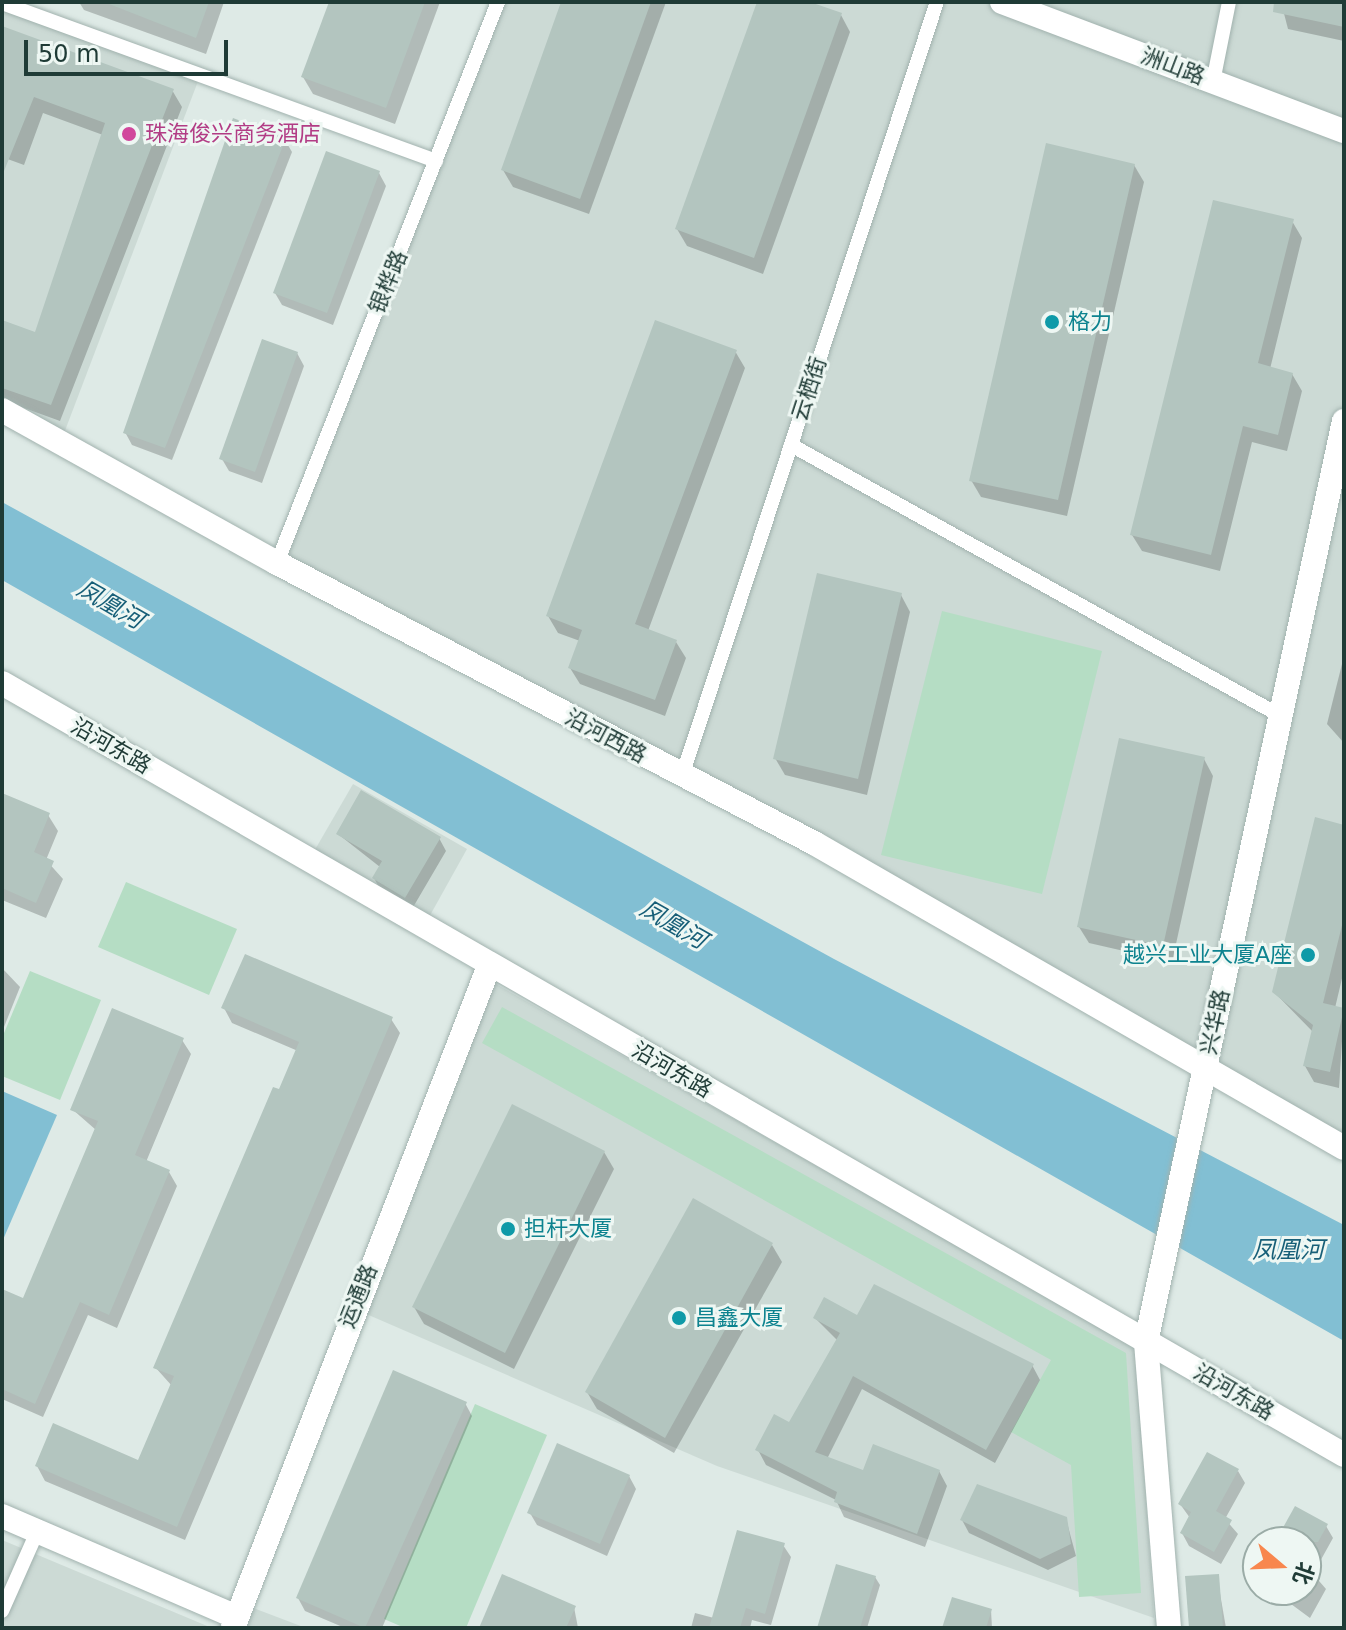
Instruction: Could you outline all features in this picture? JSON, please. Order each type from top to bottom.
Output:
[{"type":"street","name":"洲山路","points":[[1002,2],[1344,131]]},
{"type":"street","name":"沿河西路","points":[[2,410],[277,563],[814,843],[1204,1072],[1343,1141]]},
{"type":"street","name":"兴华路","points":[[1169,1628],[1146,1342],[1344,421]]},
{"type":"street","name":"沿河东路","points":[[2,683],[489,966],[1344,1455]]},
{"type":"street","name":"运通路","points":[[234,1623],[489,966]]},
{"type":"street","points":[[2,1516],[234,1623]]},
{"type":"lane","name":"银桦路","points":[[277,563],[498,2]]},
{"type":"lane","name":"云栖街","points":[[682,776],[937,2]]},
{"type":"lane","points":[[1213,82],[1229,2]]},
{"type":"lane","points":[[2,3],[436,161]]},
{"type":"lane","points":[[791,445],[1281,716]]},
{"type":"lane","points":[[2,1611],[37,1532]]},
{"type":"shaded area","points":[[498,2],[1344,2],[1344,1141],[278,563]]},
{"type":"shaded area","points":[[2,7],[200,76],[58,449],[2,413]]},
{"type":"shaded area","points":[[353,784],[467,849],[423,928],[309,860]]},
{"type":"shaded area","points":[[494,983],[1136,1347],[1154,1618],[717,1466],[364,1313]]},
{"type":"shaded area","points":[[2,1540],[212,1628],[2,1628]]},
{"type":"shaded area","points":[[240,1603],[306,1628],[233,1628]]},
{"type":"green space","points":[[942,611],[1102,651],[1042,894],[881,855]]},
{"type":"green space","points":[[126,882],[237,929],[209,995],[98,947]]},
{"type":"green space","points":[[30,971],[101,1000],[60,1100],[2,1076],[2,1038]]},
{"type":"green space","points":[[502,1007],[1126,1353],[1141,1593],[1079,1597],[1071,1465],[1011,1432],[1051,1360],[482,1043]]},
{"type":"green space","points":[[475,1404],[547,1435],[466,1628],[405,1628],[384,1619]]},
{"type":"water","name":"凤凰河","points":[[2,502],[834,959],[1344,1225],[1344,1341],[2,580]]},
{"type":"water","points":[[2,1091],[57,1115],[2,1242]]},
{"type":"building","points":[[104,2],[209,2],[196,38]]},
{"type":"building","points":[[329,2],[425,2],[386,108],[301,77]]},
{"type":"building","points":[[561,2],[651,2],[580,199],[501,170]]},
{"type":"building","points":[[757,2],[810,2],[842,13],[754,258],[675,229]]},
{"type":"building","points":[[1274,2],[1344,2],[1344,27],[1273,12]]},
{"type":"building","name":"珠海俊兴商务酒店","points":[[2,26],[174,89],[51,405],[2,388],[2,320],[35,332],[105,123],[34,97],[2,176]]},
{"type":"building","points":[[233,118],[286,138],[165,448],[123,433]]},
{"type":"building","name":"格力","points":[[1046,143],[1135,164],[1058,500],[969,481]]},
{"type":"building","points":[[326,151],[380,171],[327,313],[273,293]]},
{"type":"building","points":[[1213,200],[1294,219],[1258,363],[1293,373],[1278,435],[1243,426],[1211,555],[1130,535]]},
{"type":"building","points":[[655,320],[737,350],[635,624],[677,640],[655,700],[568,668],[582,630],[546,616]]},
{"type":"building","points":[[262,339],[298,352],[255,472],[219,459]]},
{"type":"building","points":[[817,573],[902,593],[858,779],[773,759]]},
{"type":"building","points":[[1119,738],[1205,757],[1163,946],[1077,927]]},
{"type":"building","points":[[361,790],[441,837],[405,898],[372,878],[382,861],[336,834]]},
{"type":"building","points":[[2,793],[50,813],[34,852],[54,861],[36,903],[2,888]]},
{"type":"building","name":"越兴工业大厦A座","points":[[1315,817],[1344,825],[1344,917],[1323,1003],[1344,1008],[1330,1072],[1303,1066],[1313,1025],[1272,992]]},
{"type":"building","points":[[245,954],[393,1017],[177,1527],[35,1466],[53,1423],[138,1460],[174,1376],[153,1368],[273,1087],[279,1089],[299,1042],[221,1008]]},
{"type":"building","points":[[112,1008],[184,1038],[135,1155],[170,1170],[109,1315],[80,1302],[35,1404],[2,1389],[2,1289],[23,1298],[98,1121],[70,1110]]},
{"type":"building","name":"担杆大厦","points":[[512,1104],[605,1151],[505,1353],[412,1307]]},
{"type":"building","name":"昌鑫大厦","points":[[693,1198],[773,1243],[665,1438],[585,1392]]},
{"type":"building","points":[[874,1284],[1034,1364],[986,1450],[853,1376],[815,1452],[863,1470],[873,1444],[940,1470],[917,1534],[834,1502],[837,1492],[755,1450],[774,1414],[789,1422],[840,1333],[813,1318],[824,1297],[857,1315]]},
{"type":"building","points":[[393,1370],[467,1402],[365,1628],[296,1598]]},
{"type":"building","points":[[557,1443],[630,1475],[600,1544],[527,1513]]},
{"type":"building","points":[[1207,1452],[1239,1469],[1216,1511],[1232,1520],[1214,1552],[1180,1533],[1191,1512],[1178,1504]]},
{"type":"building","points":[[977,1484],[1067,1517],[1071,1544],[1040,1559],[960,1520]]},
{"type":"building","points":[[1295,1506],[1328,1524],[1322,1535],[1322,1526],[1284,1526]]},
{"type":"building","points":[[737,1530],[785,1543],[765,1614],[746,1608],[740,1628],[709,1628]]},
{"type":"building","points":[[836,1564],[876,1576],[860,1628],[817,1628]]},
{"type":"building","points":[[502,1574],[576,1606],[566,1628],[479,1628]]},
{"type":"building","points":[[1219,1574],[1223,1628],[1189,1628],[1185,1576]]},
{"type":"building","points":[[952,1597],[992,1609],[986,1628],[942,1628]]},
{"type":"place","name":"珠海俊兴商务酒店","points":[[129,134]]},
{"type":"place","name":"格力","points":[[1052,322]]},
{"type":"place","name":"越兴工业大厦A座","points":[[1308,955]]},
{"type":"place","name":"担杆大厦","points":[[508,1229]]},
{"type":"place","name":"昌鑫大厦","points":[[679,1318]]}]
